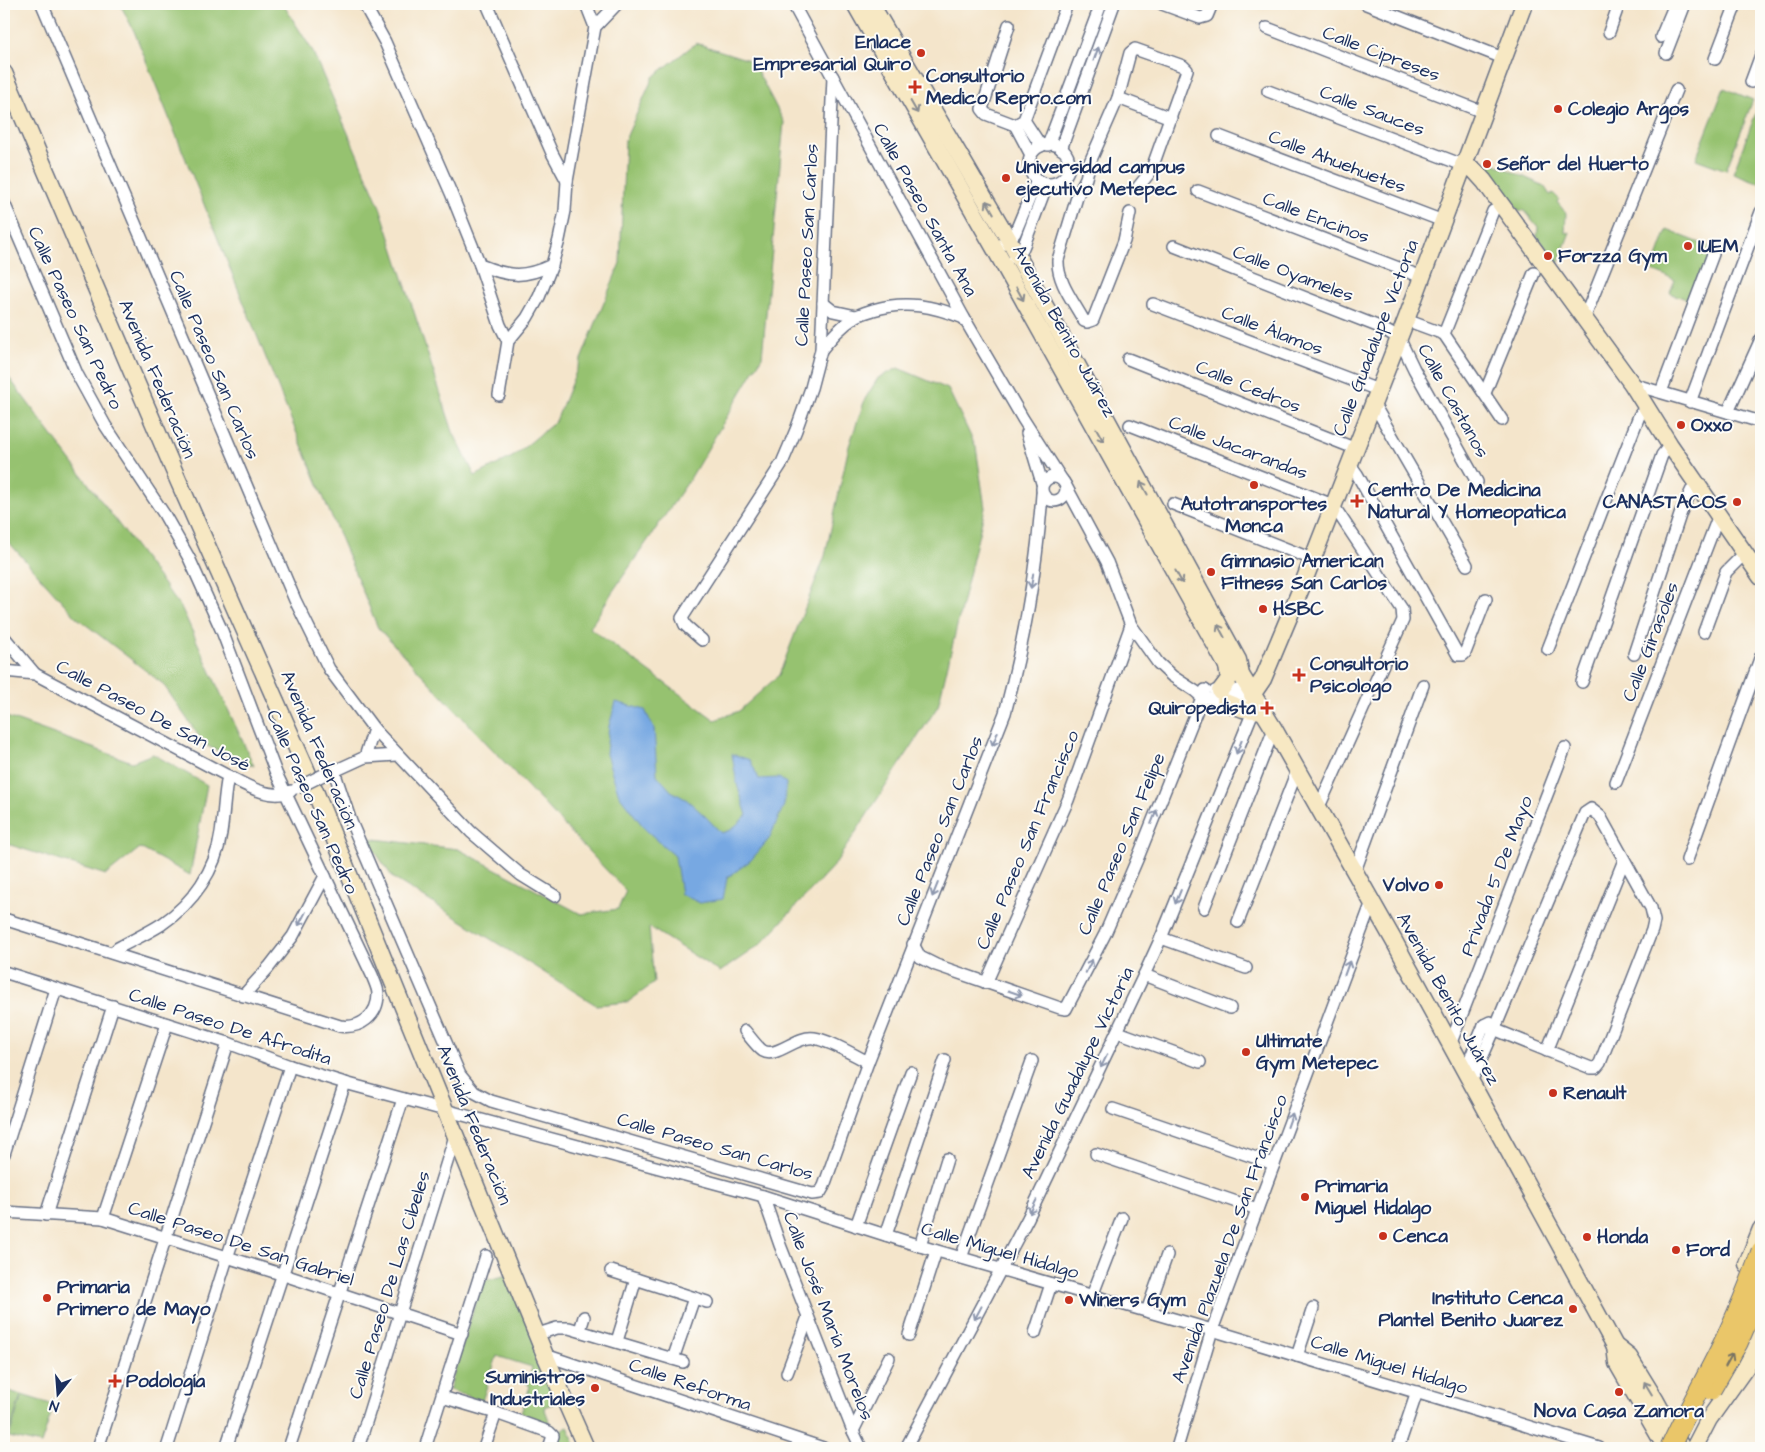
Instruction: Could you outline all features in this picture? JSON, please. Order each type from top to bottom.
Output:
[{"type":"main road","name":"Avenida Benito Juárez","points":[[855,4],[995,249],[1011,260]]},
{"type":"main road","name":"Avenida Benito Juárez","points":[[871,4],[1009,240],[1011,260],[1250,691],[1274,729],[1296,771],[1355,871],[1615,1346],[1617,1363],[1671,1445]]},
{"type":"main road","name":"Calle Guadalupe Victoria","points":[[1209,694],[1229,679],[1250,691],[1273,657],[1406,320],[1521,5]]},
{"type":"main road","name":"Avenida Federación","points":[[4,73],[174,471],[306,769],[546,1355],[586,1448]]},
{"type":"main road","points":[[1464,164],[1474,170],[1484,181],[1632,384],[1670,444],[1761,578]]},
{"type":"main road","points":[[1209,694],[1236,706],[1250,691]]},
{"type":"main road","points":[[1671,1445],[1685,1406],[1725,1318],[1761,1229]]},
{"type":"main road","points":[[1671,1445],[1741,1304],[1761,1251]]},
{"type":"main road","points":[[1671,1445],[1699,1411],[1738,1343],[1761,1290]]},
{"type":"main road","points":[[1694,1448],[1709,1419],[1746,1367],[1761,1335]]},
{"type":"main road","points":[[1685,1406],[1689,1414],[1696,1419],[1709,1419]]},
{"type":"street","name":"Calle Paseo San Carlos","points":[[42,4],[295,600],[329,669],[374,729],[470,832],[521,875],[555,896]]},
{"type":"street","points":[[364,4],[385,42],[451,193],[480,265],[500,325],[508,341]]},
{"type":"street","points":[[487,4],[567,182]]},
{"type":"street","points":[[499,395],[508,341],[527,318],[538,297],[552,264],[559,240],[565,211],[567,182],[595,27],[586,4]]},
{"type":"street","points":[[595,27],[617,4]]},
{"type":"street","name":"Calle Paseo Santa Ana","points":[[784,4],[798,15]]},
{"type":"street","name":"Calle Paseo Santa Ana","points":[[793,4],[964,318],[1023,419],[1064,483],[1107,562],[1131,625],[1158,663],[1172,676],[1209,694]]},
{"type":"street","points":[[1009,25],[982,109],[986,114],[1020,122],[1045,145],[1061,149],[1065,153],[1069,164],[1068,170],[1058,182],[1042,182],[1029,168],[1031,155],[1020,122],[1067,4]]},
{"type":"street","points":[[1031,155],[1045,145],[1101,4]]},
{"type":"street","points":[[1061,149],[1114,4]]},
{"type":"street","points":[[1162,4],[1200,18],[1207,16],[1212,4]]},
{"type":"street","points":[[1366,4],[1503,58]]},
{"type":"street","points":[[1609,32],[1619,4]]},
{"type":"street","points":[[1661,37],[1675,4]]},
{"type":"street","points":[[1666,53],[1685,4]]},
{"type":"street","points":[[1715,59],[1736,4]]},
{"type":"street","name":"Calle Cipreses","points":[[1267,28],[1483,112]]},
{"type":"street","points":[[1130,213],[1124,241],[1093,320],[1084,321],[1057,269],[1058,260],[1078,194],[1118,98],[1130,54],[1134,49],[1183,66],[1188,70],[1151,171],[1139,186]]},
{"type":"street","points":[[1751,82],[1761,55]]},
{"type":"street","name":"Calle Paseo San Carlos","points":[[702,640],[684,625],[682,618],[782,463],[808,396],[821,350],[833,77]]},
{"type":"street","name":"Calle Sauces","points":[[1268,90],[1464,164]]},
{"type":"street","points":[[1584,319],[1676,90]]},
{"type":"street","points":[[1118,98],[1171,118]]},
{"type":"street","name":"Calle Ahuehuetes","points":[[1219,136],[1443,221]]},
{"type":"street","points":[[1069,164],[1090,162]]},
{"type":"street","points":[[1062,179],[1078,194]]},
{"type":"street","points":[[995,249],[1009,240],[1017,230],[1042,182]]},
{"type":"street","points":[[1011,260],[1024,245],[1042,182]]},
{"type":"street","name":"Calle Encinos","points":[[1198,191],[1422,277]]},
{"type":"street","name":"Calle Paseo San Pedro","points":[[4,203],[77,374],[105,425],[164,514],[189,558],[222,631],[285,794],[372,975],[378,992],[377,1007],[371,1016],[359,1025],[340,1026],[4,918]]},
{"type":"street","points":[[1444,334],[1493,211]]},
{"type":"street","points":[[1690,402],[1761,212]]},
{"type":"street","name":"Calle Oyameles","points":[[1174,246],[1377,326],[1398,338]]},
{"type":"street","points":[[1661,392],[1713,254]]},
{"type":"street","points":[[480,265],[510,275],[524,275],[552,264]]},
{"type":"street","points":[[1485,393],[1534,273]]},
{"type":"street","points":[[823,303],[833,311],[856,316]]},
{"type":"street","name":"Calle Álamos","points":[[1153,304],[1376,397]]},
{"type":"street","points":[[821,350],[834,334],[856,316],[880,308],[897,305],[918,305],[940,309],[964,318]]},
{"type":"street","points":[[1406,320],[1444,334],[1502,420]]},
{"type":"street","name":"Calle Castanos","points":[[1398,338],[1476,482]]},
{"type":"street","points":[[1728,412],[1761,340]]},
{"type":"street","name":"Calle Cedros","points":[[1128,359],[1352,455]]},
{"type":"street","points":[[1632,384],[1761,422]]},
{"type":"street","points":[[1376,397],[1467,565]]},
{"type":"street","points":[[1548,649],[1639,416],[1646,406]]},
{"type":"street","name":"Calle Paseo Santa Ana","points":[[1023,419],[1042,489]]},
{"type":"street","name":"Calle Jacarandas","points":[[1130,424],[1333,505]]},
{"type":"street","points":[[1582,682],[1662,455],[1670,444]]},
{"type":"street","points":[[1352,455],[1357,474],[1458,655],[1465,653],[1486,599]]},
{"type":"street","points":[[1053,476],[1064,483],[1065,494],[1056,500],[1046,499],[1042,489],[1045,480],[1053,476]]},
{"type":"street","points":[[1634,654],[1681,512],[1696,481]]},
{"type":"street","name":"Calle Paseo San Carlos","points":[[329,773],[460,1075],[470,1088],[481,1097],[500,1104],[816,1194],[823,1190],[901,974],[1005,713],[1016,670],[1040,532],[1042,489]]},
{"type":"street","name":"Calle Paseo San Carlos","points":[[1040,532],[1056,500]]},
{"type":"street","name":"Calle Paseo Santa Ana","points":[[1056,500],[1088,528]]},
{"type":"street","points":[[1173,504],[1312,559]]},
{"type":"street","points":[[1318,809],[1403,616],[1402,609],[1333,505]]},
{"type":"street","name":"Calle Girasoles","points":[[1616,782],[1719,515]]},
{"type":"street","points":[[1704,632],[1726,572],[1745,553]]},
{"type":"street","name":"Calle Paseo San Francisco","points":[[986,983],[1068,800],[1131,625]]},
{"type":"street","points":[[4,637],[35,674]]},
{"type":"street","points":[[1687,860],[1761,656]]},
{"type":"street","name":"Calle Paseo De San José","points":[[4,671],[35,674],[228,776],[264,792],[285,794]]},
{"type":"street","points":[[1355,871],[1423,684]]},
{"type":"street","points":[[1209,694],[1250,691]]},
{"type":"street","name":"Avenida Guadalupe Victoria","points":[[906,1448],[1001,1270],[1144,976],[1161,938],[1250,691]]},
{"type":"street","name":"Calle Paseo San Felipe","points":[[986,983],[1066,1009],[1105,934],[1209,694]]},
{"type":"street","points":[[365,757],[374,729]]},
{"type":"street","points":[[1204,908],[1274,729]]},
{"type":"street","name":"Privada 5 De Mayo","points":[[1450,1044],[1565,748]]},
{"type":"street","points":[[285,794],[365,757],[397,755]]},
{"type":"street","points":[[1238,922],[1296,771]]},
{"type":"street","points":[[113,953],[118,948],[162,924],[183,907],[197,891],[209,871],[218,849],[228,776]]},
{"type":"street","points":[[1468,1077],[1489,1027],[1500,1016],[1585,812],[1591,809],[1600,816],[1651,908],[1654,922],[1600,1063],[1596,1068],[1591,1068],[1489,1027]]},
{"type":"street","points":[[1547,1051],[1624,860]]},
{"type":"street","points":[[243,996],[293,936],[325,876]]},
{"type":"street","name":"Avenida Plazuela De San Francisco","points":[[1177,1448],[1212,1330],[1372,902]]},
{"type":"street","points":[[1161,938],[1246,968]]},
{"type":"street","points":[[913,944],[920,957],[936,965],[986,983]]},
{"type":"street","points":[[901,974],[918,966],[936,965]]},
{"type":"street","name":"Calle Paseo De Afrodita","points":[[4,972],[113,1006],[290,1066],[447,1111]]},
{"type":"street","points":[[1144,976],[1230,1008]]},
{"type":"street","points":[[4,1154],[56,989]]},
{"type":"street","points":[[46,1215],[113,1006]]},
{"type":"street","points":[[103,1218],[167,1024]]},
{"type":"street","points":[[745,1031],[763,1052],[771,1053],[783,1049],[802,1038],[813,1038],[868,1062]]},
{"type":"street","points":[[1118,1032],[1200,1062]]},
{"type":"street","points":[[98,1448],[228,1044]]},
{"type":"street","points":[[886,1235],[944,1060]]},
{"type":"street","points":[[961,1258],[1032,1061]]},
{"type":"street","points":[[167,1448],[290,1066]]},
{"type":"street","points":[[856,1226],[911,1072]]},
{"type":"street","points":[[226,1448],[284,1275],[345,1083]]},
{"type":"street","points":[[289,1448],[403,1099]]},
{"type":"street","points":[[1113,1109],[1274,1164]]},
{"type":"street","name":"Calle Miguel Hidalgo","points":[[447,1111],[763,1196],[936,1251],[1212,1330],[1599,1448]]},
{"type":"street","name":"Calle Paseo De Las Cibeles","points":[[358,1448],[456,1133]]},
{"type":"street","points":[[1096,1154],[1257,1209]]},
{"type":"street","points":[[920,1246],[947,1159]]},
{"type":"street","name":"Calle José María Morelos","points":[[763,1196],[808,1317],[861,1448]]},
{"type":"street","name":"Calle Paseo De San Gabriel","points":[[4,1212],[103,1218],[462,1334]]},
{"type":"street","points":[[1092,1296],[1122,1218]]},
{"type":"street","points":[[909,1335],[936,1251]]},
{"type":"street","points":[[1146,1311],[1167,1255]]},
{"type":"street","points":[[425,1448],[486,1256]]},
{"type":"street","points":[[611,1271],[707,1302]]},
{"type":"street","points":[[617,1341],[636,1279]]},
{"type":"street","points":[[1036,1333],[1051,1284]]},
{"type":"street","points":[[538,1334],[563,1327],[580,1330],[678,1361],[694,1298]]},
{"type":"street","points":[[1297,1356],[1312,1308]]},
{"type":"street","points":[[580,1330],[584,1317]]},
{"type":"street","points":[[787,1374],[808,1317]]},
{"type":"street","name":"Calle Reforma","points":[[546,1355],[823,1448]]},
{"type":"street","points":[[853,1431],[889,1358]]},
{"type":"street","points":[[1398,1448],[1417,1392]]},
{"type":"street","points":[[442,1398],[496,1413],[549,1432],[553,1436],[550,1445]]},
{"type":"street","points":[[484,1448],[496,1413]]},
{"type":"green space","points":[[120,4],[283,4],[312,50],[380,207],[453,432],[475,476],[514,456],[556,421],[620,263],[625,140],[653,77],[696,43],[752,61],[784,122],[762,357],[690,479],[611,594],[590,628],[715,720],[739,711],[779,675],[825,556],[849,446],[865,399],[878,378],[898,368],[948,389],[976,447],[985,508],[938,706],[835,864],[761,944],[720,972],[649,927],[654,983],[628,1002],[596,1005],[393,878],[366,838],[458,849],[581,914],[618,909],[626,891],[378,628],[285,405],[134,31]]},
{"type":"green space","points":[[1724,88],[1753,100],[1726,170],[1696,159]]},
{"type":"green space","points":[[1760,102],[1761,179],[1760,183],[1733,173]]},
{"type":"green space","points":[[1489,161],[1544,186],[1550,195],[1553,193],[1559,199],[1557,202],[1566,213],[1565,233],[1570,232],[1558,264],[1537,236],[1538,227],[1525,211],[1518,210],[1487,168]]},
{"type":"green space","points":[[1667,230],[1713,248],[1694,302],[1670,293],[1675,280],[1652,271]]},
{"type":"green space","points":[[4,371],[182,609],[254,766],[205,745],[163,684],[76,617],[4,537]]},
{"type":"green space","points":[[4,716],[132,762],[153,754],[207,785],[190,875],[140,848],[106,875],[4,843]]},
{"type":"green space","points":[[509,1275],[558,1402],[544,1407],[550,1423],[521,1413],[530,1386],[527,1384],[532,1367],[497,1356],[482,1401],[449,1390],[482,1281]]},
{"type":"green space","points":[[4,1389],[21,1395],[10,1430],[4,1428]]},
{"type":"green space","points":[[22,1395],[54,1405],[41,1444],[9,1437]]},
{"type":"green space","points":[[568,1426],[576,1448],[557,1448],[562,1429]]},
{"type":"water","points":[[616,702],[645,710],[654,729],[657,775],[671,791],[687,800],[721,833],[731,830],[747,815],[737,784],[732,754],[750,760],[759,779],[779,778],[786,783],[784,805],[769,839],[751,860],[727,878],[723,899],[700,903],[681,894],[675,856],[646,830],[619,795],[606,754],[609,726]]},
{"type":"place","name":"Enlace Empresarial Quiro","points":[[921,53]]},
{"type":"place","name":"Consultorio Medico Repro.com","points":[[915,87]]},
{"type":"place","name":"Colegio Argos","points":[[1558,109]]},
{"type":"place","name":"Señor del Huerto","points":[[1487,164]]},
{"type":"place","name":"Universidad campus ejecutivo Metepec","points":[[1006,178]]},
{"type":"place","name":"IUEM","points":[[1688,246]]},
{"type":"place","name":"Forzza Gym","points":[[1548,256]]},
{"type":"place","name":"Oxxo","points":[[1681,425]]},
{"type":"place","name":"Autotransportes Monca","points":[[1254,485]]},
{"type":"place","name":"Centro De Medicina Natural Y Homeopatica","points":[[1357,501]]},
{"type":"place","name":"CANASTACOS","points":[[1737,502]]},
{"type":"place","name":"Gimnasio American Fitness San Carlos","points":[[1211,572]]},
{"type":"place","name":"HSBC","points":[[1263,609]]},
{"type":"place","name":"Consultorio Psicologo","points":[[1299,675]]},
{"type":"place","name":"Quiropedista","points":[[1267,708]]},
{"type":"place","name":"Volvo","points":[[1439,885]]},
{"type":"place","name":"Ultimate Gym Metepec","points":[[1246,1052]]},
{"type":"place","name":"Renault","points":[[1553,1093]]},
{"type":"place","name":"Primaria Miguel Hidalgo","points":[[1305,1197]]},
{"type":"place","name":"Cenca","points":[[1383,1236]]},
{"type":"place","name":"Honda","points":[[1587,1237]]},
{"type":"place","name":"Ford","points":[[1676,1250]]},
{"type":"place","name":"Primaria Primero de Mayo","points":[[47,1298]]},
{"type":"place","name":"Winers Gym","points":[[1069,1300]]},
{"type":"place","name":"Instituto Cenca Plantel Benito Juarez","points":[[1573,1309]]},
{"type":"place","name":"Podología","points":[[115,1381]]},
{"type":"place","name":"Suministros Industriales","points":[[595,1388]]},
{"type":"place","name":"Nova Casa Zamora","points":[[1619,1392]]}]
